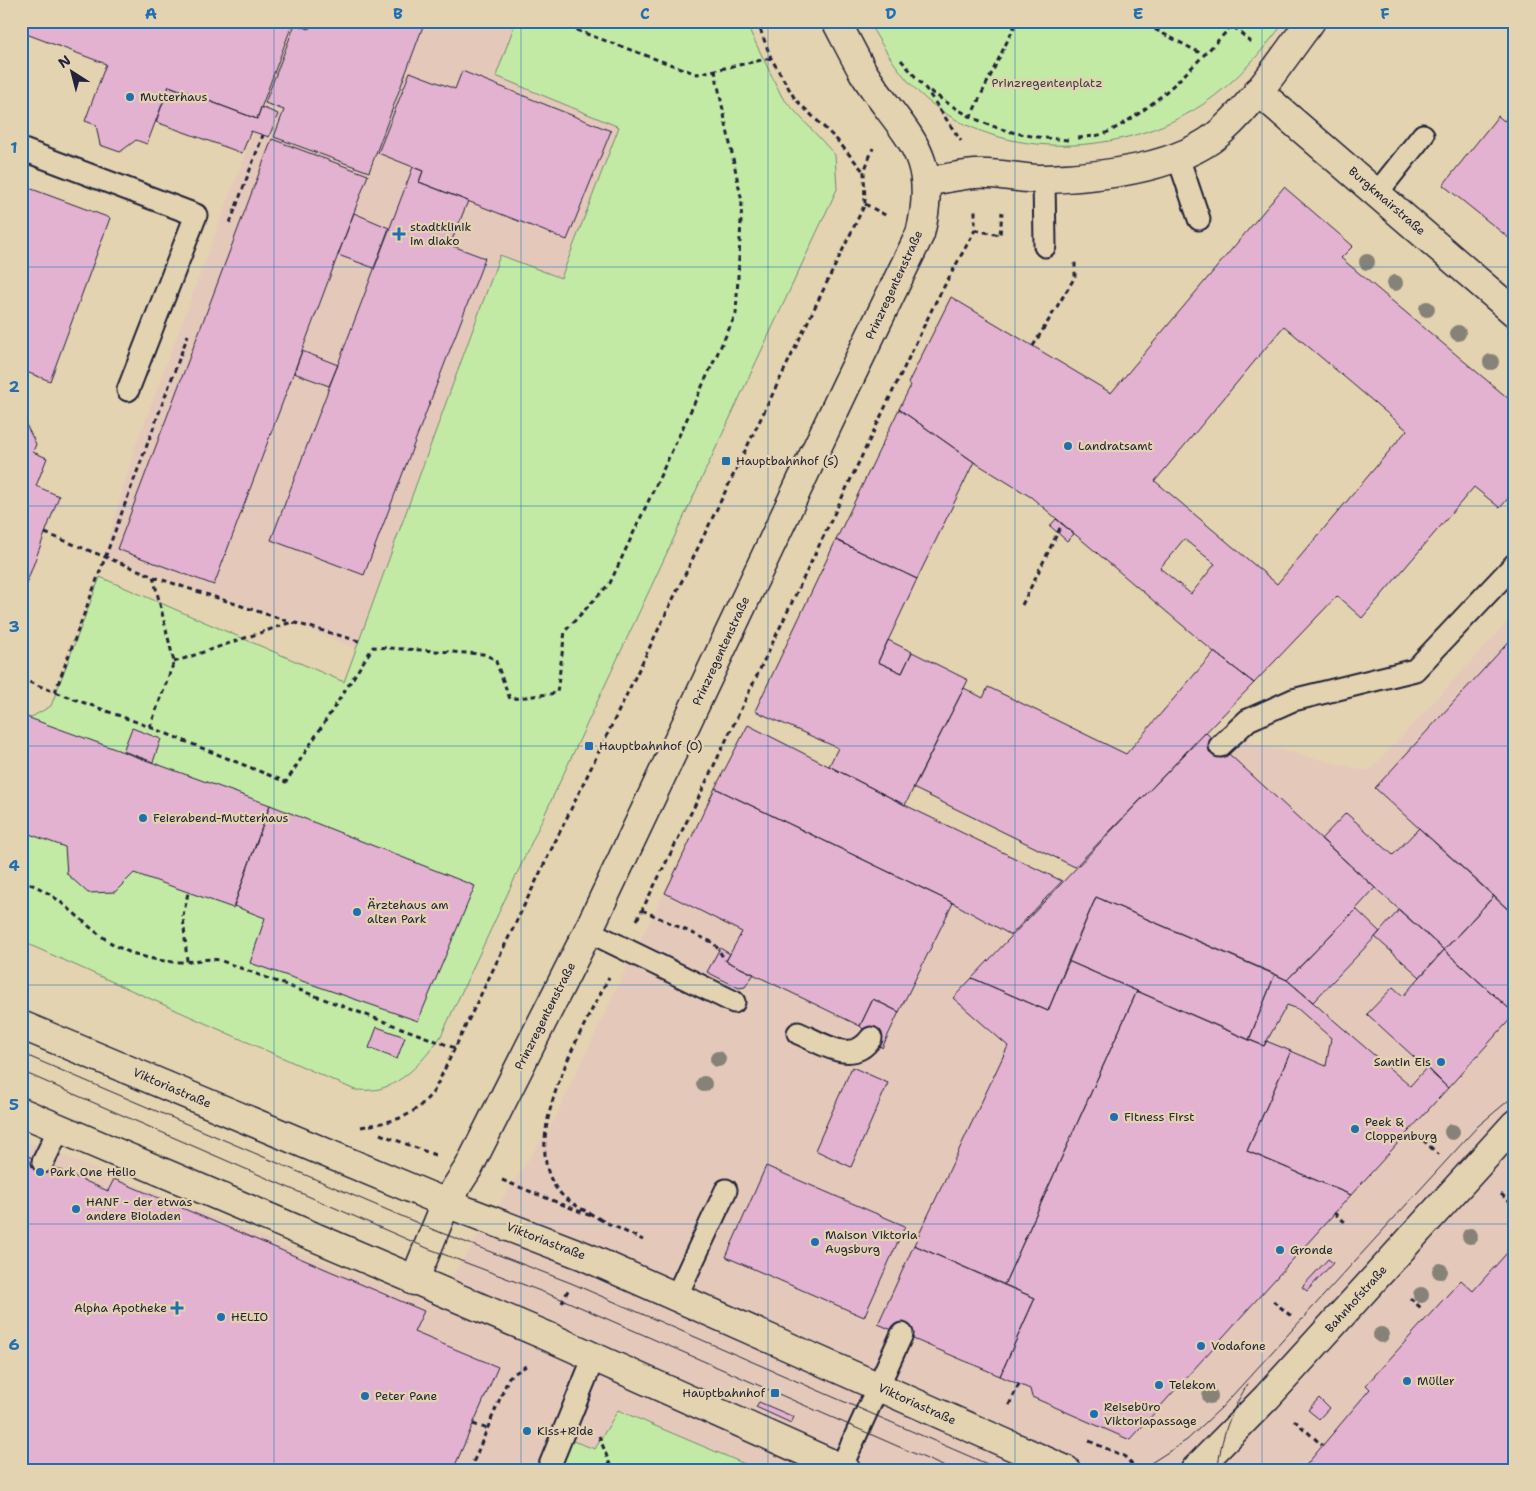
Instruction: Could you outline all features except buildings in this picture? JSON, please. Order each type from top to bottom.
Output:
[{"type":"street","name":"Prinzregentenstraße","points":[[414,1281],[446,1203],[469,1167],[588,931],[920,234],[924,219],[927,182],[924,166],[913,140],[864,72],[836,21]]},
{"type":"street","points":[[927,182],[975,174],[1044,179],[1104,176],[1178,156],[1202,145],[1222,130],[1258,91],[1311,21]]},
{"type":"street","name":"Burgkmairstraße","points":[[1258,91],[1515,313]]},
{"type":"street","name":"Viktoriastraße","points":[[21,1025],[446,1203],[584,1256],[1066,1470]]},
{"type":"street","points":[[21,1112],[594,1357],[842,1469]]},
{"type":"street","name":"Bahnhofstraße","points":[[1195,1470],[1267,1397],[1515,1124]]},
{"type":"lane","points":[[1377,192],[1423,134]]},
{"type":"lane","points":[[21,149],[196,215],[128,390]]},
{"type":"lane","points":[[1178,156],[1199,219]]},
{"type":"lane","points":[[1044,179],[1046,246]]},
{"type":"lane","points":[[1220,746],[1248,720],[1293,700],[1415,670],[1515,564]]},
{"type":"lane","points":[[588,931],[734,1002]]},
{"type":"lane","points":[[798,1033],[843,1052],[854,1052],[866,1045],[871,1038]]},
{"type":"lane","points":[[43,1162],[59,1129]]},
{"type":"lane","points":[[676,1297],[726,1190]]},
{"type":"lane","points":[[842,1469],[902,1334]]},
{"type":"lane","points":[[548,1470],[594,1357]]},
{"type":"path","points":[[551,21],[697,74],[771,58]]},
{"type":"path","points":[[369,1130],[361,1127],[401,1119],[420,1108],[434,1091],[865,204],[864,172],[837,140],[795,99],[771,58],[757,21]]},
{"type":"path","points":[[970,118],[1019,21],[1033,25],[1054,21]]},
{"type":"path","points":[[1139,21],[1204,55]]},
{"type":"path","points":[[1227,21],[1232,27]]},
{"type":"path","points":[[898,57],[926,89],[970,118],[1006,132],[1033,137],[1072,140],[1107,133],[1146,109],[1184,76],[1237,21]]},
{"type":"path","points":[[21,679],[150,727],[286,782],[372,647],[483,654],[494,659],[510,699],[557,693],[564,631],[610,583],[736,314],[742,202],[715,71]]},
{"type":"path","points":[[228,228],[263,135]]},
{"type":"path","points":[[377,1132],[601,1220],[562,1196],[550,1176],[544,1155],[548,1123],[559,1079],[697,801],[934,305],[974,230]]},
{"type":"path","points":[[1033,346],[1065,294]]},
{"type":"path","points":[[55,692],[103,558],[190,329]]},
{"type":"path","points":[[894,377],[898,379]]},
{"type":"path","points":[[1022,605],[1062,524]]},
{"type":"path","points":[[45,533],[103,558],[153,576],[292,622],[359,641]]},
{"type":"path","points":[[150,727],[174,662],[153,576]]},
{"type":"path","points":[[174,662],[292,622]]},
{"type":"path","points":[[21,881],[36,885],[70,907],[95,931],[128,951],[157,960],[187,961],[206,958],[219,960],[455,1048]]},
{"type":"path","points":[[187,961],[183,916],[188,893]]},
{"type":"path","points":[[642,910],[714,943],[726,961]]},
{"type":"path","points":[[1423,1140],[1439,1154]]},
{"type":"path","points":[[1501,1194],[1513,1205]]},
{"type":"path","points":[[1334,1213],[1346,1224]]},
{"type":"path","points":[[1410,1298],[1422,1309]]},
{"type":"path","points":[[1273,1301],[1292,1316]]},
{"type":"path","points":[[470,1470],[509,1377],[529,1363]]},
{"type":"path","points":[[1009,1406],[1019,1384]]},
{"type":"path","points":[[473,1424],[488,1429]]},
{"type":"shaded area","name":"stadtklinik im diako","points":[[295,21],[662,21],[416,675],[292,622],[103,558],[135,447]]},
{"type":"shaded area","points":[[1515,614],[1515,1470],[21,1470],[21,1139],[433,1305],[553,1122],[626,968],[748,725],[907,806],[1062,881],[1205,732],[1369,771]]},
{"type":"green space","points":[[516,21],[745,21],[782,97],[835,155],[837,189],[441,1036],[422,1060],[398,1081],[376,1090],[355,1090],[21,941],[21,723],[51,706],[100,577],[344,682],[500,255],[561,278],[619,127],[496,76]]},
{"type":"green space","name":"Prinzregentenplatz","points":[[868,21],[1285,21],[1247,66],[1226,87],[1202,105],[1171,122],[1136,135],[1100,142],[1063,145],[1027,143],[991,135],[957,120],[927,100],[909,83],[887,53]]},
{"type":"green space","points":[[618,1410],[759,1470],[557,1470],[570,1440],[595,1449]]},
{"type":"tram line","points":[[21,1053],[434,1230],[571,1283],[1001,1470]]},
{"type":"tram line","points":[[21,1071],[427,1248],[564,1300],[952,1470]]},
{"type":"tram line","points":[[1140,1470],[1187,1440],[1221,1408],[1478,1126],[1515,1095]]},
{"type":"tram line","points":[[1218,1470],[1221,1447],[1227,1425],[1236,1404],[1248,1384]]},
{"type":"place","name":"Mutterhaus","points":[[130,97]]},
{"type":"place","name":"stadtklinik im diako","points":[[399,234]]},
{"type":"place","name":"Landratsamt","points":[[1068,446]]},
{"type":"place","name":"Hauptbahnhof (S)","points":[[726,461]]},
{"type":"place","name":"Hauptbahnhof (O)","points":[[589,746]]},
{"type":"place","name":"Feierabend-Mutterhaus","points":[[143,818]]},
{"type":"place","name":"Ärztehaus am alten Park","points":[[357,912]]},
{"type":"place","name":"Santin Eis","points":[[1441,1062]]},
{"type":"place","name":"Fitness First","points":[[1114,1117]]},
{"type":"place","name":"Peek & Cloppenburg","points":[[1355,1129]]},
{"type":"place","name":"Park One Helio","points":[[40,1172]]},
{"type":"place","name":"HANF - der etwas andere Bioladen","points":[[76,1209]]},
{"type":"place","name":"Maison Viktoria Augsburg","points":[[815,1242]]},
{"type":"place","name":"Gronde","points":[[1280,1250]]},
{"type":"place","name":"Alpha Apotheke","points":[[177,1308]]},
{"type":"place","name":"HELIO","points":[[221,1317]]},
{"type":"place","name":"Vodafone","points":[[1201,1346]]},
{"type":"place","name":"Müller","points":[[1407,1381]]},
{"type":"place","name":"Telekom","points":[[1159,1385]]},
{"type":"place","name":"Hauptbahnhof","points":[[775,1393]]},
{"type":"place","name":"Peter Pane","points":[[365,1396]]},
{"type":"place","name":"Reisebüro Viktoriapassage","points":[[1094,1414]]},
{"type":"place","name":"Kiss+Ride","points":[[527,1431]]}]
